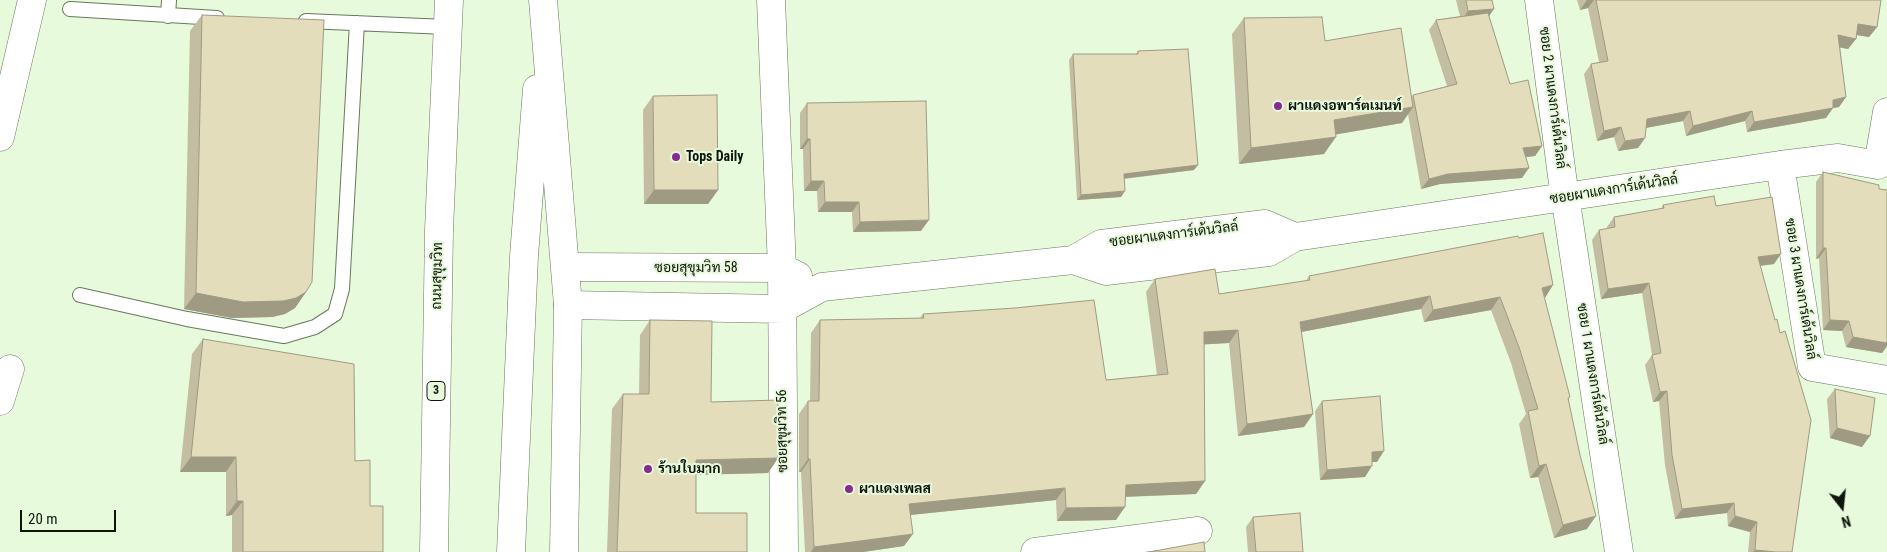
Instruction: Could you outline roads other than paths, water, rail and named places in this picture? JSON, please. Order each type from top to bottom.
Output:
[{"type":"main road","points":[[0,137],[32,0]]},
{"type":"main road","name":"ซอยสุขุมวิท 56","points":[[771,0],[782,268],[784,552]]},
{"type":"main road","name":"ซอย 2 ผาแดงการ์เด้นวิลล์","points":[[1539,0],[1565,197]]},
{"type":"main road","points":[[543,5],[568,306],[564,552]]},
{"type":"main road","points":[[511,552],[524,256],[543,5]]},
{"type":"main road","name":"ถนนสุขุมวิท","points":[[434,552],[439,230],[448,13]]},
{"type":"main road","name":"ซอยผาแดงการ์เด้นวิลล์","points":[[822,287],[1073,260],[1101,244],[1265,224],[1295,237],[1838,158],[1883,166],[1887,112]]},
{"type":"main road","name":"ซอย 3 ผาแดงการ์เด้นวิลล์","points":[[1780,166],[1812,367],[1887,380]]},
{"type":"main road","name":"ซอย 1 ผาแดงการ์เด้นวิลล์","points":[[1565,197],[1619,552]]},
{"type":"main road","name":"ซอยสุขุมวิท 58","points":[[566,267],[782,268],[822,287]]},
{"type":"main road","points":[[568,306],[782,309],[822,287]]},
{"type":"main road","points":[[0,401],[10,369]]},
{"type":"main road","points":[[1035,552],[1198,531]]},
{"type":"lane","points":[[168,16],[169,0]]},
{"type":"lane","points":[[70,9],[227,18]]},
{"type":"lane","points":[[297,21],[357,23],[448,13]]},
{"type":"lane","points":[[80,295],[187,319],[284,336],[315,327],[335,314],[342,289],[357,23]]},
{"type":"place","name":"ผาแดงอพาร์ตเมนท์","points":[[1278,106]]},
{"type":"place","name":"Tops Daily","points":[[676,157]]},
{"type":"place","name":"ร้านใบมาก","points":[[648,469]]},
{"type":"place","name":"ผาแดงเพลส","points":[[849,489]]}]
